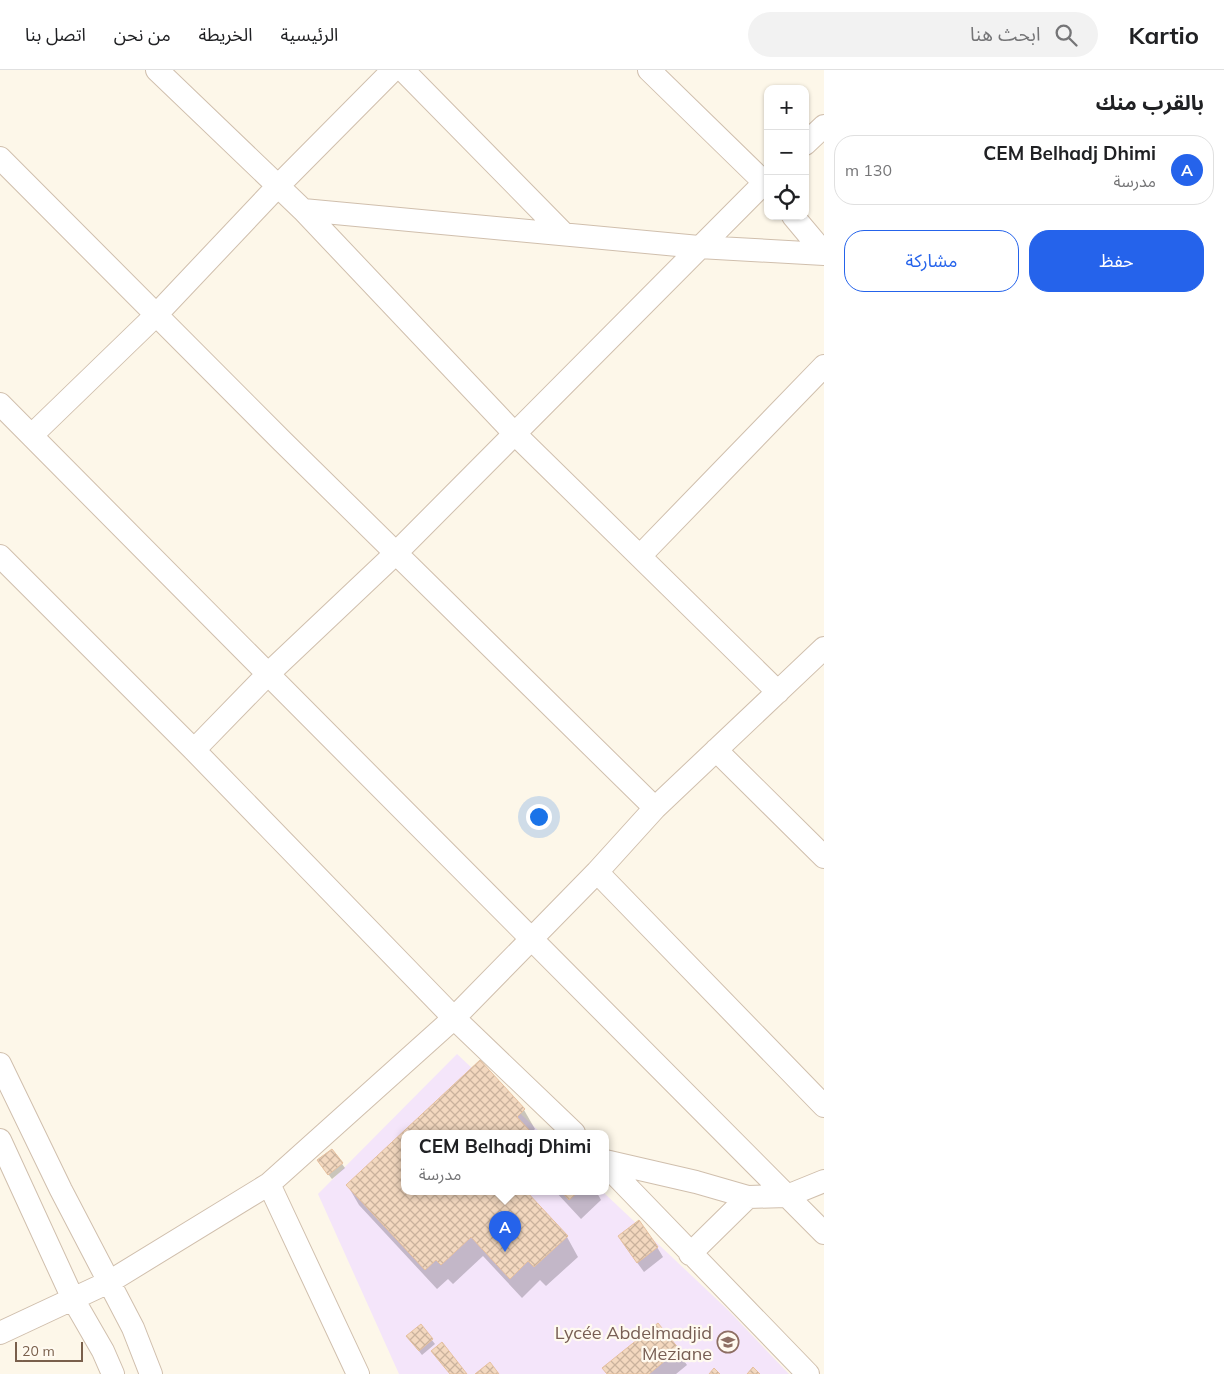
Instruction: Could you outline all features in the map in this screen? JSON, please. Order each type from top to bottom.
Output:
[{"type":"street","points":[[157,70],[303,210],[514,433],[778,692]]},
{"type":"street","points":[[32,435],[156,315],[393,70]]},
{"type":"street","points":[[403,70],[564,234]]},
{"type":"street","points":[[649,70],[764,179]]},
{"type":"street","points":[[809,140],[824,126]]},
{"type":"street","points":[[0,158],[156,315],[655,808]]},
{"type":"street","points":[[194,750],[268,674],[396,553],[699,247],[764,185]]},
{"type":"street","points":[[303,210],[699,247],[824,253]]},
{"type":"street","points":[[796,220],[824,253]]},
{"type":"street","points":[[640,556],[824,366]]},
{"type":"street","points":[[0,404],[824,1233]]},
{"type":"street","points":[[0,556],[194,750],[454,1018],[571,1130]]},
{"type":"street","points":[[0,1333],[109,1282],[270,1184],[454,1018],[597,872],[655,808],[824,648]]},
{"type":"street","points":[[716,750],[824,857]]},
{"type":"street","points":[[597,872],[824,1106]]},
{"type":"street","points":[[0,1064],[26,1121],[133,1328],[151,1374]]},
{"type":"street","points":[[0,1134],[26,1121]]},
{"type":"street","points":[[0,1140],[73,1299],[114,1374]]},
{"type":"street","points":[[609,1163],[696,1182],[748,1197],[787,1196],[824,1181]]},
{"type":"street","points":[[609,1166],[690,1254],[808,1374]]},
{"type":"street","points":[[270,1184],[358,1374]]},
{"type":"street","points":[[690,1254],[748,1197]]},
{"type":"shaded area","points":[[457,1054],[538,1130],[401,1130],[401,1195],[606,1195],[728,1310],[789,1374],[399,1374],[318,1194]]},
{"type":"building","points":[[480,1060],[525,1109],[517,1117],[529,1130],[405,1130]]},
{"type":"building","points":[[401,1134],[401,1195],[530,1195],[568,1236],[534,1267],[528,1261],[510,1279],[471,1237],[441,1265],[436,1260],[425,1270],[346,1185]]},
{"type":"building","points":[[332,1149],[343,1163],[328,1175],[317,1160]]},
{"type":"building","points":[[565,1195],[575,1195],[569,1200]]},
{"type":"building","points":[[639,1220],[658,1247],[637,1263],[618,1236]]},
{"type":"building","points":[[658,1323],[679,1349],[649,1374],[607,1374],[602,1368]]},
{"type":"building","points":[[421,1324],[433,1339],[419,1351],[406,1336]]},
{"type":"building","points":[[442,1342],[467,1374],[450,1374],[431,1351]]},
{"type":"building","points":[[490,1362],[499,1374],[475,1374]]},
{"type":"building","points":[[753,1367],[760,1374],[747,1374]]},
{"type":"building","points":[[714,1368],[720,1374],[709,1374]]},
{"type":"place","name":"CEM Belhadj Dhimi","points":[[505,1252]]},
{"type":"place","name":"Lycée Abdelmadjid Meziane","points":[[728,1342]]}]
